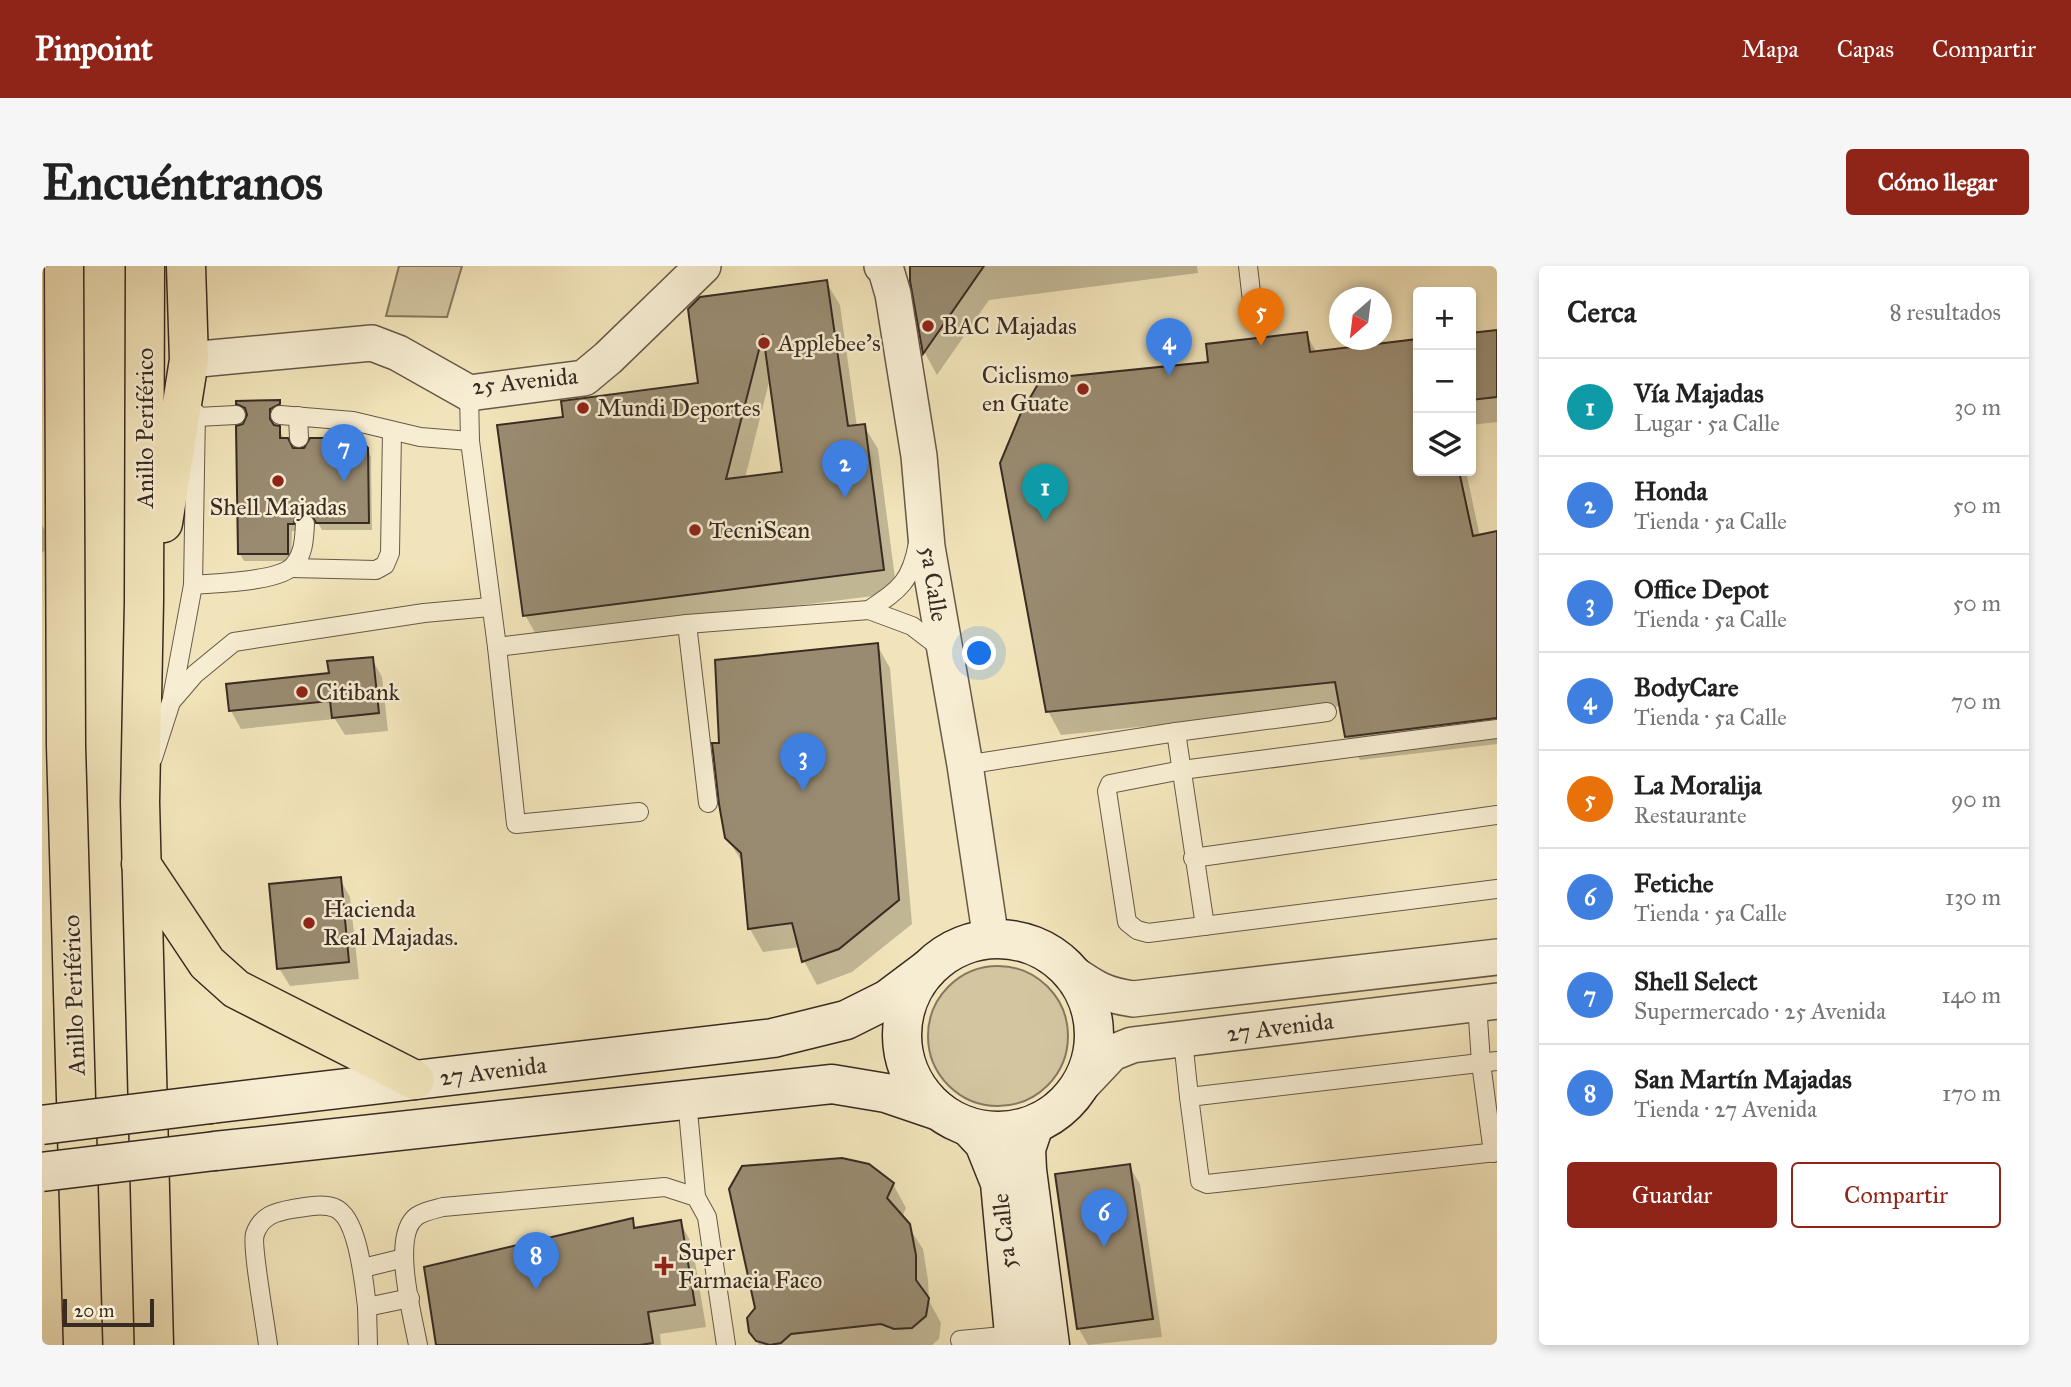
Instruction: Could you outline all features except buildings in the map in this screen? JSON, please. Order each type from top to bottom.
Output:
[{"type":"highway","name":"Anillo Periférico","points":[[145,266],[140,802],[154,1345]]},
{"type":"highway","points":[[144,581],[159,545],[189,360],[186,266]]},
{"type":"highway","name":"Anillo Periférico","points":[[58,291],[55,414],[65,561],[66,746],[83,1345]]},
{"type":"highway","points":[[42,604],[65,561]]},
{"type":"highway","points":[[141,864],[207,963],[236,989],[415,1080]]},
{"type":"street","name":"25 Avenida","points":[[189,360],[372,343],[398,353],[469,393],[584,378],[703,266]]},
{"type":"street","name":"5a Calle","points":[[885,267],[893,294],[915,429],[937,609],[965,765],[991,940]]},
{"type":"street","points":[[991,940],[1022,943],[1043,951],[1071,972],[1087,999],[1093,1016],[1093,1054],[1079,1088],[1055,1113],[1034,1125],[1016,1130],[996,1131],[954,1119],[926,1099],[909,1072],[902,1042],[904,1013],[910,996],[928,969],[961,946],[991,940]]},
{"type":"street","name":"27 Avenida","points":[[1071,972],[1095,989],[1111,996],[1133,999],[1497,957]]},
{"type":"street","name":"27 Avenida","points":[[42,1125],[773,1038],[846,1020],[888,999],[928,969]]},
{"type":"street","name":"27 Avenida","points":[[1079,1088],[1112,1053],[1132,1045],[1487,1002]]},
{"type":"street","name":"27 Avenida","points":[[42,1172],[215,1150],[832,1084],[886,1093],[954,1119]]},
{"type":"street","name":"5a Calle","points":[[954,1119],[984,1143],[1000,1183],[1026,1342]]},
{"type":"street","name":"5a Calle","points":[[1026,1342],[1026,1149],[1034,1125]]},
{"type":"lane","points":[[1248,266],[1252,300]]},
{"type":"lane","points":[[140,802],[171,702],[193,585],[197,417],[189,360]]},
{"type":"lane","points":[[469,393],[470,441],[497,647],[516,824],[639,812]]},
{"type":"lane","points":[[197,417],[236,415]]},
{"type":"lane","points":[[299,438],[289,415],[353,421],[392,432],[470,441]]},
{"type":"lane","points":[[193,585],[266,579],[292,568],[376,570],[385,565],[390,553],[392,432]]},
{"type":"lane","points":[[869,610],[898,590],[911,571],[924,509]]},
{"type":"lane","points":[[292,568],[303,548],[305,524]]},
{"type":"lane","points":[[171,702],[195,674],[234,642],[424,613],[490,607]]},
{"type":"lane","points":[[497,647],[687,624],[869,610],[912,626],[944,651]]},
{"type":"lane","points":[[687,624],[708,803]]},
{"type":"lane","points":[[965,765],[1327,712]]},
{"type":"lane","points":[[1497,729],[1182,770],[1110,784],[1107,791],[1127,922],[1137,930],[1149,933],[1497,889]]},
{"type":"lane","points":[[1176,732],[1205,926]]},
{"type":"lane","points":[[1193,858],[1497,815]]},
{"type":"lane","points":[[1183,1040],[1200,1181],[1207,1184],[1495,1153],[1487,1002]]},
{"type":"lane","points":[[1189,1097],[1489,1062]]},
{"type":"lane","points":[[687,1100],[696,1197],[707,1217],[726,1345]]},
{"type":"lane","points":[[418,1345],[404,1258],[406,1233],[416,1216],[443,1207],[665,1187],[696,1197]]},
{"type":"lane","points":[[268,1345],[254,1237],[265,1218],[274,1212],[306,1206],[334,1208],[348,1220],[363,1268],[368,1345]]},
{"type":"lane","points":[[363,1268],[404,1258]]},
{"type":"lane","points":[[367,1307],[410,1298]]},
{"type":"lane","points":[[960,1340],[1026,1342]]},
{"type":"shaded area","points":[[399,266],[462,266],[447,317],[386,316]]},
{"type":"shaded area","points":[[998,966],[1025,971],[1048,986],[1063,1009],[1068,1036],[1063,1063],[1048,1086],[1025,1101],[998,1106],[971,1101],[948,1086],[933,1063],[928,1036],[933,1009],[948,986],[971,971]]},
{"type":"place","name":"BAC Majadas","points":[[928,326]]},
{"type":"place","name":"Applebee's","points":[[764,343]]},
{"type":"place","name":"La Moralija","points":[[1261,346]]},
{"type":"place","name":"BodyCare","points":[[1169,376]]},
{"type":"place","name":"Ciclismo en Guate","points":[[1083,389]]},
{"type":"place","name":"Mundi Deportes","points":[[583,408]]},
{"type":"place","name":"Shell Majadas","points":[[278,481]]},
{"type":"place","name":"Shell Select","points":[[344,482]]},
{"type":"place","name":"Honda","points":[[845,498]]},
{"type":"place","name":"Vía Majadas","points":[[1045,522]]},
{"type":"place","name":"TecniScan","points":[[695,530]]},
{"type":"place","name":"Citibank","points":[[302,692]]},
{"type":"place","name":"Office Depot","points":[[803,791]]},
{"type":"place","name":"Hacienda Real Majadas.","points":[[309,923]]},
{"type":"place","name":"Fetiche","points":[[1104,1247]]},
{"type":"place","name":"Super Farmacia Faco","points":[[664,1266]]},
{"type":"place","name":"San Martín Majadas","points":[[536,1290]]}]
